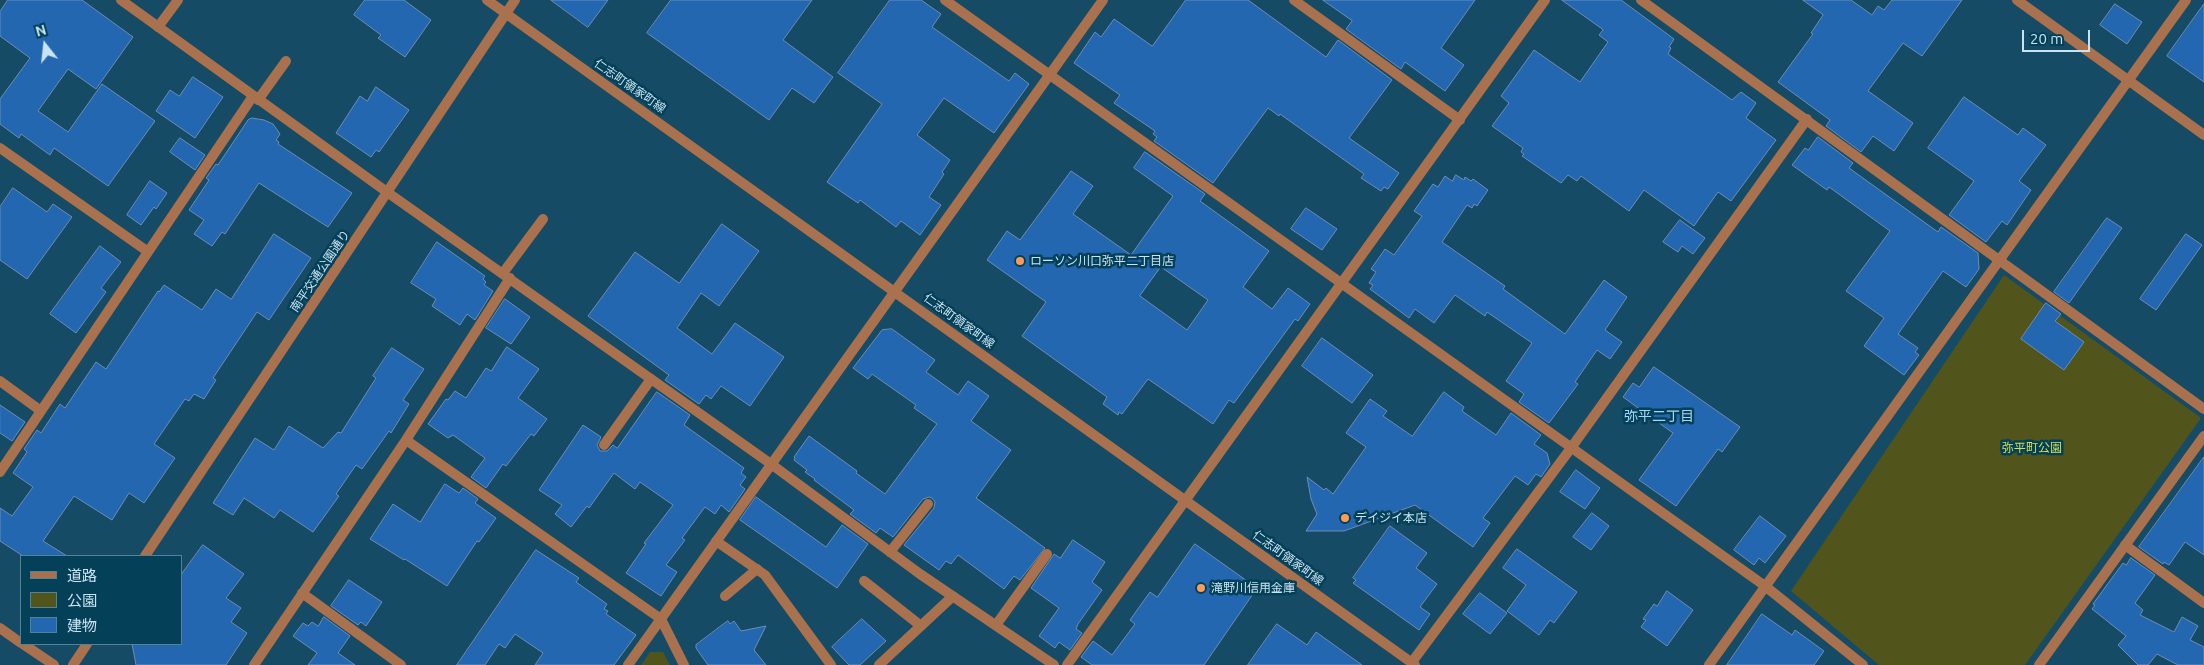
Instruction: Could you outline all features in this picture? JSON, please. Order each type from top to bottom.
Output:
[{"type":"street","points":[[121,0],[387,192],[771,464],[890,552],[1054,665]]},
{"type":"street","points":[[158,27],[178,0]]},
{"type":"street","name":"仁志町領家町線","points":[[487,0],[1413,664]]},
{"type":"street","name":"南平交通公園通り","points":[[146,555],[516,0]]},
{"type":"street","points":[[945,0],[1766,586],[1863,665]]},
{"type":"street","points":[[628,665],[1103,0]]},
{"type":"street","points":[[1294,0],[1460,120]]},
{"type":"street","points":[[1067,665],[1545,0]]},
{"type":"street","points":[[1642,0],[2204,409]]},
{"type":"street","points":[[2016,0],[2204,135]]},
{"type":"street","points":[[1709,665],[2186,0]]},
{"type":"street","points":[[0,472],[147,251],[256,98],[286,61]]},
{"type":"street","points":[[1413,664],[1807,119]]},
{"type":"street","points":[[0,148],[147,251]]},
{"type":"street","points":[[254,665],[406,440],[543,219]]},
{"type":"street","points":[[604,445],[651,379]]},
{"type":"street","points":[[0,381],[41,411]]},
{"type":"street","points":[[2039,665],[2204,436]]},
{"type":"street","points":[[406,440],[661,619],[684,665]]},
{"type":"street","points":[[890,552],[928,504]]},
{"type":"street","points":[[716,541],[765,575],[831,665]]},
{"type":"street","points":[[2125,545],[2204,603]]},
{"type":"street","points":[[996,625],[1047,554]]},
{"type":"street","points":[[725,596],[757,569]]},
{"type":"street","points":[[864,581],[921,626]]},
{"type":"street","points":[[302,593],[400,665]]},
{"type":"street","points":[[880,665],[952,596]]},
{"type":"street","points":[[0,628],[20,642]]},
{"type":"street","points":[[25,645],[54,665]]},
{"type":"street","points":[[73,665],[86,645]]},
{"type":"green space","name":"弥平町公園","points":[[2004,275],[2201,418],[2025,665],[1879,665],[1791,591]]},
{"type":"green space","points":[[650,652],[663,652],[670,665],[641,665]]},
{"type":"building","points":[[8,0],[82,0],[133,37],[96,89],[68,69],[38,111],[68,132],[102,84],[155,121],[108,186],[54,148],[50,155],[21,134],[19,138],[0,124],[0,99],[30,58],[0,36],[0,12]]},
{"type":"building","points":[[365,0],[404,0],[431,20],[405,57],[378,38],[381,35],[354,15]]},
{"type":"building","points":[[551,0],[608,0],[588,27]]},
{"type":"building","points":[[671,0],[812,0],[783,40],[833,77],[814,103],[792,88],[769,120],[647,33]]},
{"type":"building","points":[[890,0],[921,0],[941,14],[932,27],[1009,81],[1015,73],[1029,84],[994,133],[944,98],[917,135],[950,160],[942,172],[944,174],[929,197],[941,205],[920,235],[901,221],[896,227],[860,200],[858,203],[827,182],[882,104],[838,73]]},
{"type":"building","points":[[1186,0],[1248,0],[1326,57],[1338,40],[1392,80],[1349,138],[1399,173],[1388,189],[1384,187],[1381,191],[1361,178],[1364,174],[1280,114],[1279,116],[1268,108],[1213,183],[1154,141],[1157,137],[1153,134],[1155,131],[1114,103],[1120,95],[1074,63],[1095,32],[1101,37],[1114,19],[1152,46]]},
{"type":"building","points":[[1323,0],[1475,0],[1441,48],[1464,65],[1445,91],[1405,62],[1401,69],[1346,29],[1352,21]]},
{"type":"building","points":[[1562,0],[1621,0],[1674,39],[1669,47],[1671,48],[1668,54],[1732,100],[1741,92],[1756,103],[1746,118],[1776,140],[1731,201],[1718,192],[1694,226],[1644,190],[1629,211],[1581,176],[1577,181],[1568,175],[1561,183],[1522,156],[1524,154],[1521,152],[1523,148],[1492,126],[1509,103],[1501,96],[1534,50],[1580,82],[1608,42],[1599,35],[1603,30]]},
{"type":"building","points":[[1803,0],[1851,0],[1872,15],[1878,6],[1884,10],[1892,0],[1962,0],[1922,56],[1903,43],[1868,91],[1913,123],[1894,151],[1873,136],[1861,152],[1826,126],[1830,120],[1778,82],[1813,34],[1811,33],[1823,15]]},
{"type":"building","points":[[2115,4],[2142,22],[2127,44],[2100,25]]},
{"type":"building","points":[[2204,4],[2204,82],[2167,56]]},
{"type":"building","points":[[193,77],[223,97],[195,138],[156,111],[170,90],[179,96]]},
{"type":"building","points":[[376,87],[409,110],[379,152],[376,150],[371,157],[336,133],[360,96],[367,101]]},
{"type":"building","points":[[1964,97],[2018,135],[2023,128],[2046,145],[2019,181],[2031,190],[2007,225],[2002,221],[1986,242],[1949,215],[1974,181],[1928,148]]},
{"type":"building","points":[[252,118],[273,124],[280,134],[276,140],[279,142],[278,144],[352,193],[328,227],[259,183],[225,234],[222,232],[212,246],[194,234],[204,220],[189,210],[209,180],[206,178],[216,164],[218,165],[248,120]]},
{"type":"building","points":[[1818,137],[1853,163],[1849,168],[1938,232],[1941,227],[1978,253],[1979,269],[1966,287],[1943,271],[1898,334],[1918,348],[1915,352],[1919,355],[1904,375],[1864,346],[1884,318],[1846,291],[1890,231],[1829,187],[1827,190],[1792,165],[1805,148],[1808,150]]},
{"type":"building","points":[[180,138],[205,155],[195,170],[170,152]]},
{"type":"building","points":[[1145,152],[1205,194],[1200,201],[1269,251],[1243,287],[1272,309],[1288,288],[1310,304],[1298,321],[1295,319],[1234,403],[1229,400],[1213,424],[1148,379],[1122,414],[1119,412],[1118,415],[1103,404],[1107,397],[1022,336],[1046,302],[987,260],[1007,231],[1020,240],[1071,171],[1093,186],[1073,214],[1131,255],[1173,196],[1134,168]],"holes":[[[1161,267],[1208,300],[1187,330],[1140,296]]]},
{"type":"building","points":[[1456,175],[1464,180],[1465,177],[1471,181],[1473,179],[1488,190],[1477,206],[1474,204],[1472,208],[1467,205],[1442,242],[1505,286],[1503,289],[1565,334],[1604,280],[1627,297],[1605,330],[1622,342],[1610,359],[1597,350],[1575,382],[1578,384],[1549,423],[1519,402],[1524,394],[1506,381],[1532,343],[1487,312],[1485,316],[1455,295],[1434,323],[1415,309],[1409,318],[1370,289],[1373,285],[1369,283],[1376,272],[1371,269],[1385,249],[1394,255],[1422,216],[1414,211],[1433,184],[1438,187],[1445,176],[1452,181]]},
{"type":"building","points":[[150,181],[167,193],[156,209],[154,207],[141,225],[127,215]]},
{"type":"building","points":[[13,188],[47,212],[53,204],[72,217],[27,279],[0,260],[0,207]]},
{"type":"building","points":[[1306,208],[1337,229],[1322,250],[1291,229]]},
{"type":"building","points":[[2107,218],[2122,228],[2069,303],[2054,292]]},
{"type":"building","points":[[1680,220],[1705,238],[1693,254],[1682,246],[1678,252],[1663,242]]},
{"type":"building","points":[[722,224],[759,251],[719,306],[701,293],[677,328],[712,354],[735,323],[784,357],[750,406],[721,386],[711,399],[706,395],[699,404],[665,380],[669,375],[588,316],[635,252],[679,283]]},
{"type":"building","points":[[274,234],[311,258],[269,320],[257,312],[213,378],[216,380],[204,399],[194,394],[189,401],[185,399],[154,444],[175,458],[144,503],[129,493],[112,520],[74,496],[43,541],[65,555],[21,555],[0,541],[0,508],[12,516],[33,487],[13,473],[27,452],[24,449],[37,430],[41,433],[60,404],[65,408],[96,362],[106,369],[158,291],[164,285],[202,310],[216,289],[231,299]]},
{"type":"building","points":[[2186,234],[2202,245],[2156,310],[2140,299]]},
{"type":"building","points":[[437,242],[485,276],[483,279],[486,282],[484,285],[493,291],[475,320],[467,314],[460,325],[432,306],[436,299],[411,283]]},
{"type":"building","points":[[100,246],[121,262],[101,288],[106,292],[76,333],[50,314]]},
{"type":"building","points":[[505,299],[530,317],[511,344],[486,328]]},
{"type":"building","points":[[2046,303],[2061,314],[2055,321],[2084,342],[2064,370],[2021,339]]},
{"type":"building","points":[[892,329],[935,360],[926,372],[958,395],[968,381],[989,396],[971,421],[1011,450],[976,498],[1045,548],[1020,580],[1014,576],[1004,589],[958,555],[951,564],[946,561],[939,570],[904,545],[934,508],[935,502],[932,498],[923,499],[893,537],[880,528],[876,533],[850,514],[854,510],[814,480],[805,472],[807,470],[794,460],[794,457],[809,436],[885,494],[937,424],[914,408],[916,405],[872,374],[868,379],[853,368],[882,330]]},
{"type":"building","points":[[1322,338],[1373,375],[1352,403],[1302,366]]},
{"type":"building","points":[[507,347],[539,369],[518,398],[547,419],[534,436],[531,434],[506,466],[503,464],[486,488],[471,477],[485,458],[453,435],[448,438],[428,424],[446,399],[448,400],[455,391],[466,398],[486,368],[491,371]]},
{"type":"building","points":[[392,348],[424,369],[403,400],[409,404],[391,433],[389,431],[362,469],[356,465],[336,494],[339,496],[313,532],[280,510],[274,518],[244,498],[233,515],[213,503],[255,438],[274,450],[289,426],[323,448],[338,432],[341,433],[376,378],[373,376]]},
{"type":"building","points":[[1654,367],[1740,427],[1722,452],[1718,449],[1676,506],[1639,480],[1673,433],[1623,397],[1633,383],[1639,387]]},
{"type":"building","points":[[657,392],[690,415],[684,425],[744,468],[741,473],[746,477],[740,485],[745,489],[729,512],[721,505],[715,514],[705,507],[682,538],[685,540],[666,565],[677,572],[661,596],[626,573],[646,544],[644,543],[673,505],[640,482],[635,489],[614,473],[589,508],[587,506],[571,527],[555,514],[562,505],[539,490],[583,425],[601,437],[597,445],[600,451],[607,451],[613,445],[617,448]]},
{"type":"building","points":[[1444,392],[1464,407],[1462,411],[1496,435],[1511,413],[1541,435],[1534,444],[1547,453],[1550,464],[1541,477],[1536,474],[1528,485],[1515,476],[1483,518],[1490,523],[1473,547],[1415,505],[1344,531],[1306,531],[1317,514],[1311,499],[1307,477],[1324,490],[1326,488],[1333,494],[1366,447],[1346,433],[1370,399],[1387,411],[1383,416],[1412,436]]},
{"type":"building","points":[[0,405],[25,422],[12,441],[0,433]]},
{"type":"building","points":[[2204,457],[2204,555],[2185,542],[2169,565],[2164,562],[2163,564],[2139,547]]},
{"type":"building","points":[[1576,470],[1600,488],[1585,509],[1560,492]]},
{"type":"building","points":[[445,484],[459,493],[463,488],[478,499],[475,503],[496,518],[479,542],[477,541],[447,586],[370,539],[393,504],[420,522]]},
{"type":"building","points":[[756,497],[826,547],[842,525],[868,544],[837,588],[740,520]]},
{"type":"building","points":[[1592,513],[1609,526],[1591,550],[1573,537]]},
{"type":"building","points":[[1760,516],[1786,536],[1765,563],[1759,558],[1754,565],[1734,550]]},
{"type":"building","points":[[1390,526],[1427,553],[1416,568],[1437,584],[1420,607],[1430,614],[1419,630],[1353,583],[1356,580],[1353,578]]},
{"type":"building","points":[[1073,540],[1105,562],[1092,582],[1102,590],[1078,624],[1076,629],[1082,633],[1070,650],[1059,642],[1055,648],[1039,636],[1059,608],[1031,588],[1054,554],[1060,558]]},
{"type":"building","points":[[1195,544],[1257,588],[1204,665],[1092,665],[1081,657],[1093,641],[1112,655],[1135,624],[1130,620],[1150,592],[1157,597]]},
{"type":"building","points":[[203,545],[244,574],[226,598],[241,608],[231,622],[247,633],[226,665],[136,665],[132,645],[182,645],[182,574]]},
{"type":"building","points":[[1517,549],[1577,592],[1554,623],[1550,620],[1539,635],[1507,611],[1526,585],[1503,568]]},
{"type":"building","points":[[536,550],[579,578],[576,582],[607,604],[604,609],[608,611],[606,614],[636,635],[614,665],[535,665],[543,653],[515,634],[505,648],[499,644],[485,665],[457,665]]},
{"type":"building","points":[[2131,558],[2155,575],[2135,603],[2143,610],[2140,615],[2174,632],[2182,617],[2198,626],[2190,640],[2204,647],[2204,665],[2178,665],[2157,654],[2148,665],[2138,665],[2118,645],[2126,636],[2092,609],[2095,605],[2093,604],[2123,563],[2126,565]]},
{"type":"building","points":[[349,580],[382,602],[366,626],[361,622],[358,625],[331,606]]},
{"type":"building","points":[[1667,591],[1693,610],[1667,646],[1641,627],[1646,620],[1643,619],[1654,604],[1657,606]]},
{"type":"building","points":[[1480,593],[1507,613],[1490,634],[1463,614]]},
{"type":"building","points":[[1762,614],[1792,635],[1795,630],[1824,651],[1814,665],[1727,665]]},
{"type":"building","points":[[324,617],[350,636],[338,653],[355,665],[308,665],[317,653],[293,636],[303,623],[308,626],[312,622],[318,626]]},
{"type":"building","points":[[862,619],[886,641],[860,665],[849,665],[832,647]]},
{"type":"building","points":[[728,621],[730,624],[734,621],[741,631],[766,626],[754,650],[766,665],[708,665],[696,648],[696,645]]},
{"type":"building","points":[[1277,624],[1307,645],[1316,632],[1362,665],[1248,665]]},
{"type":"place","name":"ローソン川口弥平二丁目店","points":[[1020,261]]},
{"type":"place","name":"デイジイ本店","points":[[1345,518]]},
{"type":"place","name":"滝野川信用金庫","points":[[1201,588]]},
{"type":"district","name":"弥平二丁目","points":[[1659,416]]}]
